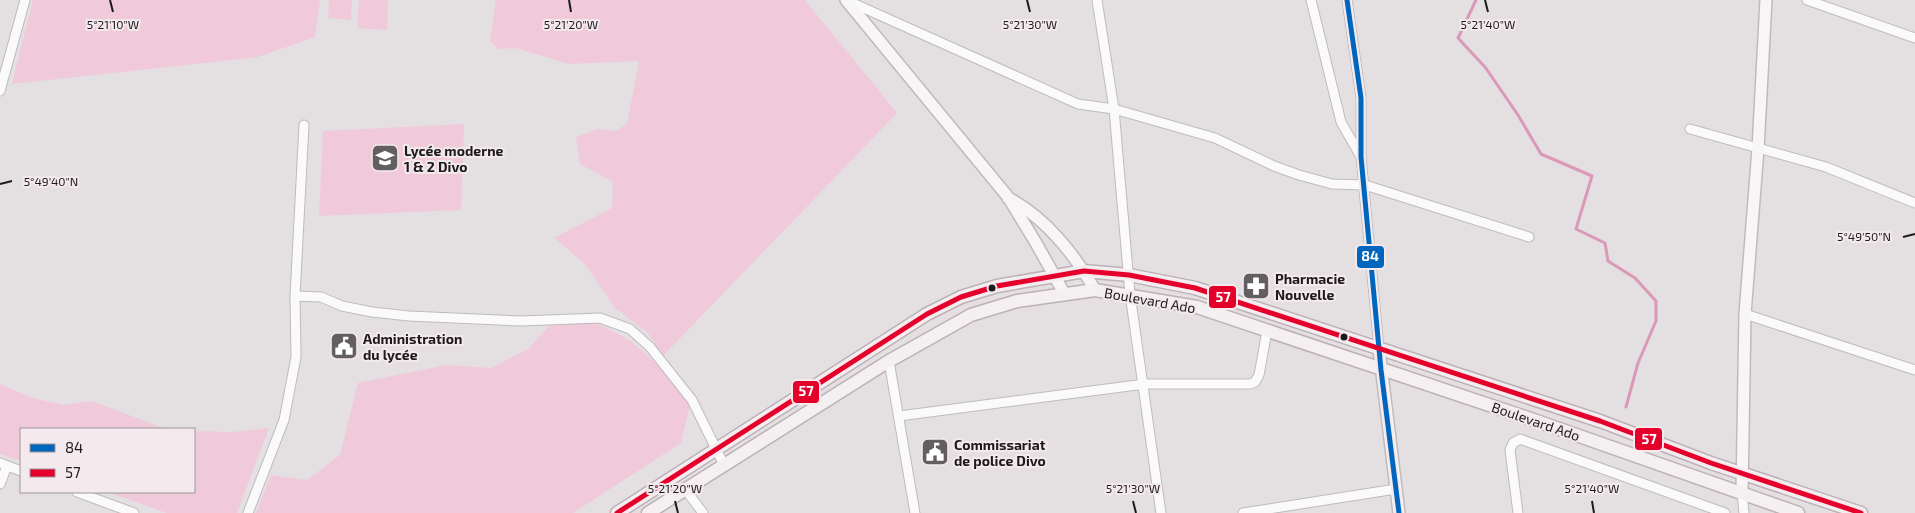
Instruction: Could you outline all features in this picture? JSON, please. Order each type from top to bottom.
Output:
[{"type":"main road","name":"Boulevard Ado","points":[[617,513],[927,314],[961,297],[997,286],[1084,271],[1129,275],[1195,288],[1600,421],[1742,473],[1861,513]]},
{"type":"main road","name":"Boulevard Ado","points":[[648,513],[889,361],[982,311],[1018,301],[1095,290],[1130,294],[1197,307],[1742,492],[1798,513]]},
{"type":"street","points":[[0,91],[25,0]]},
{"type":"street","points":[[846,0],[1066,100],[1091,107],[1114,109],[1215,138],[1274,166],[1299,175],[1332,184],[1365,185],[1529,237]]},
{"type":"street","points":[[846,0],[1008,197],[1064,293]]},
{"type":"street","points":[[1097,0],[1114,109],[1130,294],[1145,384],[1161,513]]},
{"type":"street","points":[[1310,0],[1341,122],[1361,157]]},
{"type":"street","points":[[1347,0],[1361,98],[1361,157],[1381,370],[1399,513]]},
{"type":"street","points":[[1744,513],[1742,473],[1745,314],[1758,149],[1766,0]]},
{"type":"street","points":[[1807,0],[1915,38]]},
{"type":"street","points":[[248,513],[284,420],[296,358],[296,296],[304,125]]},
{"type":"street","points":[[1690,129],[1826,167],[1915,203]]},
{"type":"street","points":[[1008,197],[1024,206],[1036,216],[1084,271],[1095,290]]},
{"type":"street","points":[[296,296],[320,297],[342,306],[400,315],[521,321],[600,318],[630,329],[650,347],[692,400],[724,465]]},
{"type":"street","points":[[1745,314],[1915,370]]},
{"type":"street","points":[[899,416],[1145,384],[1250,384],[1255,382],[1259,375],[1267,331]]},
{"type":"street","points":[[889,361],[914,513]]},
{"type":"street","points":[[1518,513],[1510,450],[1513,444],[1520,439],[1725,513]]},
{"type":"street","points":[[0,484],[4,465],[20,471]]},
{"type":"street","points":[[685,489],[703,513]]},
{"type":"street","points":[[1243,513],[1396,489]]},
{"type":"street","points":[[80,493],[134,513]]},
{"type":"street","points":[[103,513],[107,503]]},
{"type":"shaded area","points":[[33,0],[320,0],[315,37],[258,57],[12,84]]},
{"type":"shaded area","points":[[329,0],[352,0],[351,20],[328,18]]},
{"type":"shaded area","points":[[359,0],[388,0],[387,30],[357,28]]},
{"type":"shaded area","points":[[496,0],[805,0],[897,113],[663,356],[648,333],[614,307],[585,264],[554,238],[612,208],[613,182],[580,164],[576,137],[598,129],[616,131],[627,124],[639,61],[568,64],[516,48],[499,49],[490,41]]},
{"type":"shaded area","points":[[464,124],[461,210],[319,216],[323,131]]},
{"type":"shaded area","points":[[592,322],[624,337],[637,346],[658,366],[690,405],[681,443],[573,513],[256,513],[271,475],[307,480],[340,455],[358,383],[446,365],[491,368],[528,349],[550,325]]},
{"type":"shaded area","points":[[0,384],[32,398],[64,405],[92,401],[163,428],[20,428],[20,461],[0,454]]},
{"type":"shaded area","points":[[269,428],[237,513],[167,513],[110,493],[195,493],[195,431],[232,432]]},
{"type":"waterway","points":[[1476,0],[1458,38],[1485,67],[1518,115],[1541,154],[1592,176],[1576,229],[1605,243],[1608,261],[1635,278],[1656,301],[1656,321],[1638,363],[1626,407]]},
{"type":"transit line","name":"84","points":[[1347,0],[1361,98],[1361,157],[1381,370],[1399,513]]},
{"type":"transit line","name":"57","points":[[617,513],[927,314],[961,297],[997,286],[1084,271],[1129,275],[1195,288],[1600,421],[1711,463],[1861,513]]},
{"type":"place","name":"Lycée moderne 1 & 2 Divo","points":[[385,158]]},
{"type":"place","name":"Pharmacie Nouvelle","points":[[1256,286]]},
{"type":"place","name":"Administration du lycée","points":[[344,346]]},
{"type":"place","name":"Commissariat de police Divo","points":[[935,452]]}]
